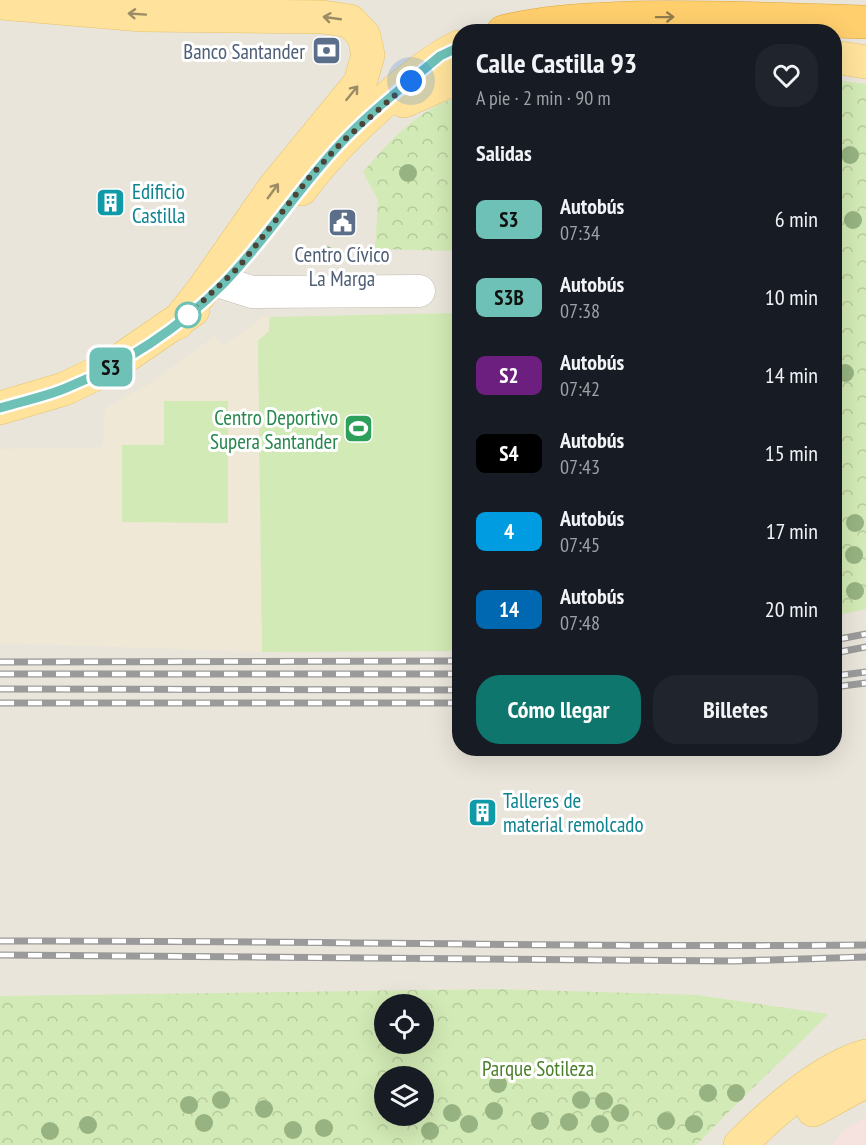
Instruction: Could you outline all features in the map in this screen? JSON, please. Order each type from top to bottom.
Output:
[{"type":"highway","points":[[533,24],[569,20],[672,17],[866,22]]},
{"type":"main road","points":[[1,1],[142,15],[322,17],[350,21],[364,36],[368,55],[360,83],[274,188],[203,291],[177,323]]},
{"type":"main road","points":[[0,408],[64,389],[110,367],[177,323],[224,284],[286,210],[308,179],[367,118],[440,56],[452,50]]},
{"type":"main road","points":[[842,55],[866,54]]},
{"type":"main road","points":[[842,57],[866,62]]},
{"type":"main road","points":[[367,118],[452,80]]},
{"type":"main road","points":[[759,1138],[824,1077],[866,1056]]},
{"type":"main road","points":[[759,1138],[866,1081]]},
{"type":"lane","points":[[224,284],[252,292],[419,291]]},
{"type":"lane","points":[[726,1145],[733,1137],[759,1138]]},
{"type":"shaded area","points":[[0,0],[866,0],[866,1145],[0,1145]]},
{"type":"shaded area","points":[[264,317],[270,317],[269,331],[258,341],[262,652],[0,643],[0,449],[103,447],[105,408],[149,384],[215,336],[223,346]]},
{"type":"shaded area","points":[[866,1117],[866,1145],[832,1145],[845,1129]]},
{"type":"green space","points":[[842,81],[866,84],[866,609],[842,614]]},
{"type":"green space","points":[[452,100],[452,251],[375,249],[378,200],[363,172],[405,127]]},
{"type":"green space","name":"Centro Deportivo Supera Santander","points":[[452,313],[452,651],[262,652],[258,341],[269,331],[270,317]]},
{"type":"green space","points":[[164,401],[228,401],[228,523],[122,522],[122,445],[164,445]]},
{"type":"green space","name":"Parque Sotileza","points":[[497,989],[697,995],[828,1014],[697,1145],[0,1145],[0,996]]},
{"type":"railway","points":[[842,638],[866,634]]},
{"type":"railway","points":[[842,652],[866,647]]},
{"type":"railway","points":[[0,662],[452,661]]},
{"type":"railway","points":[[842,675],[866,672]]},
{"type":"railway","points":[[0,674],[452,674]]},
{"type":"railway","points":[[842,686],[866,683]]},
{"type":"railway","points":[[0,689],[452,690]]},
{"type":"railway","points":[[0,703],[452,703]]},
{"type":"railway","points":[[0,941],[866,945]]},
{"type":"railway","points":[[0,955],[734,961],[866,957]]},
{"type":"bus line","name":"S3","points":[[0,408],[64,389],[110,367],[194,310],[224,284],[254,250],[308,179],[342,142],[440,56],[452,50]]},
{"type":"place","name":"Banco Santander","points":[[326,51]]},
{"type":"place","name":"Edificio Castilla","points":[[111,203]]},
{"type":"place","name":"Centro Cívico La Marga","points":[[342,223]]},
{"type":"place","name":"Centro Deportivo Supera Santander","points":[[359,429]]},
{"type":"place","name":"Talleres de material remolcado","points":[[482,812]]},
{"type":"route","points":[[188,315],[224,284],[286,210],[308,179],[342,142],[411,81]]}]
